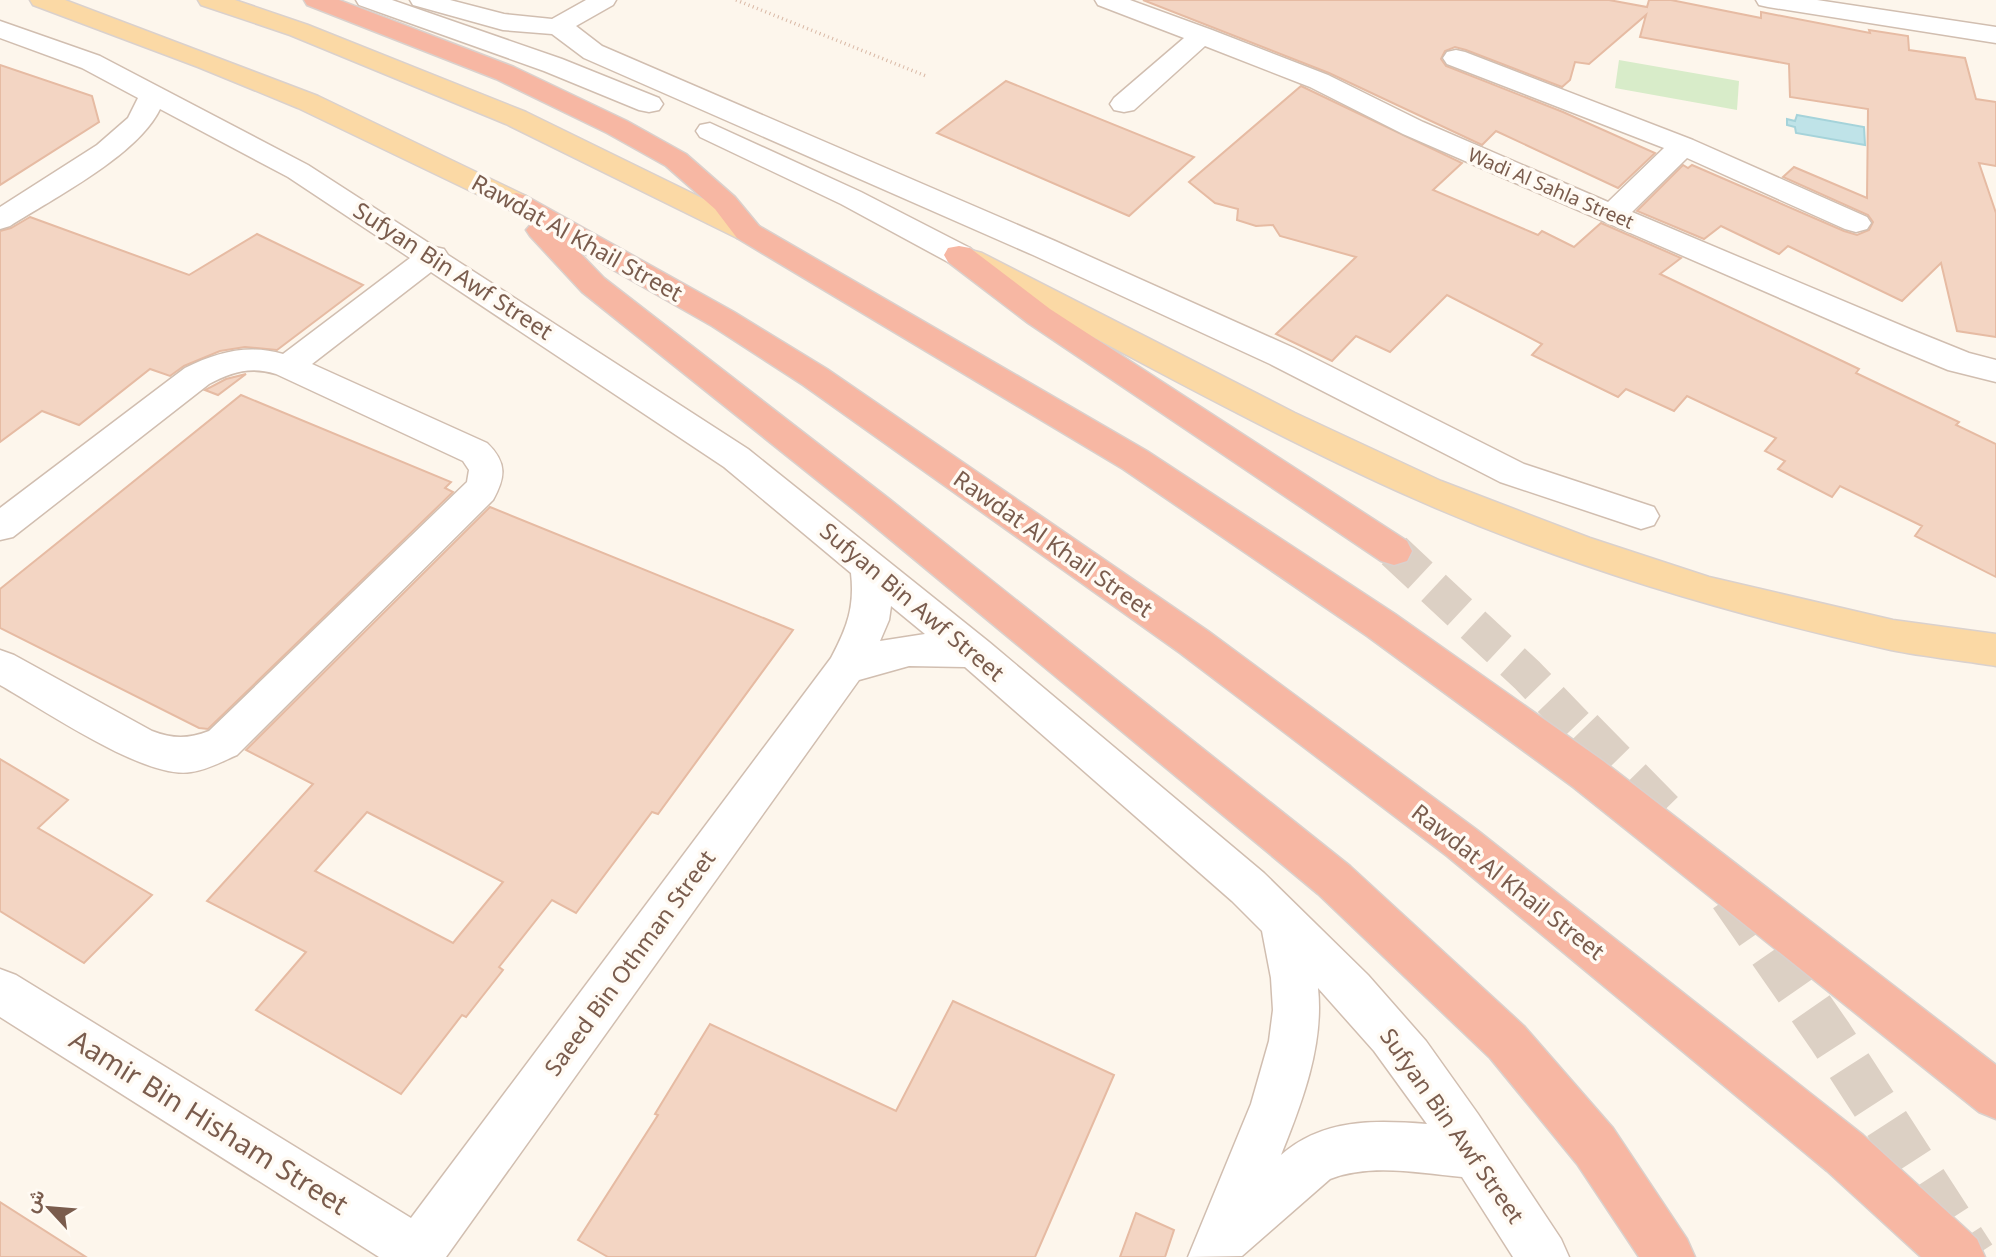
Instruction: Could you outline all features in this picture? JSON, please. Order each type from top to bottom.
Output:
[{"type":"highway","points":[[316,0],[505,73],[617,127],[676,160],[725,203],[748,232],[1135,460],[1381,625],[1588,774],[1996,1095]]},
{"type":"highway","points":[[516,202],[593,285],[905,531],[1334,880],[1507,1042],[1595,1146],[1669,1257]]},
{"type":"highway","name":"Rawdat Al Khail Street","points":[[516,202],[723,319],[815,377],[1194,642],[1494,869],[1845,1153],[1959,1257]]},
{"type":"highway","points":[[959,254],[1039,316],[1394,551]]},
{"type":"main road","name":"Rawdat Al Khail Street","points":[[42,0],[308,102],[516,202]]},
{"type":"main road","points":[[210,0],[299,30],[516,118],[748,232]]},
{"type":"main road","points":[[959,254],[1283,421],[1404,479],[1552,538],[1709,591],[1893,635],[1996,650]]},
{"type":"street","points":[[368,0],[553,65],[649,104],[851,198],[959,254]]},
{"type":"street","points":[[422,0],[503,22],[556,27],[567,31],[593,52],[1032,242],[1282,356],[1512,473],[1641,516]]},
{"type":"street","points":[[556,27],[604,0]]},
{"type":"street","name":"Wadi Al Sahla Street","points":[[1107,0],[1319,81],[1413,128],[1901,338],[1960,362],[1996,371]]},
{"type":"street","points":[[1768,0],[1897,10],[1996,35]]},
{"type":"street","points":[[0,29],[91,62],[153,96],[140,122],[107,151],[0,220]]},
{"type":"street","points":[[1124,104],[1203,35]]},
{"type":"street","points":[[1456,58],[1683,146],[1856,223]]},
{"type":"street","name":"Sufyan Bin Awf Street","points":[[153,96],[298,171],[433,256],[736,458],[975,653],[1248,887],[1354,993],[1409,1058],[1543,1257]]},
{"type":"street","points":[[107,151],[163,132],[217,129]]},
{"type":"street","points":[[1612,214],[1683,146]]},
{"type":"street","points":[[288,366],[433,256]]},
{"type":"street","points":[[0,527],[197,376],[221,364],[244,359],[263,359],[288,366],[475,452],[484,459],[488,469],[487,480],[480,491],[223,743],[192,755],[169,754],[138,743],[0,666]]},
{"type":"street","name":"Saeed Bin Othman Street","points":[[416,1254],[845,669],[873,618],[874,598],[869,565]]},
{"type":"street","points":[[845,669],[886,653],[909,649],[934,648],[975,653]]},
{"type":"street","points":[[1217,1249],[1278,1096],[1289,1055],[1297,1008],[1283,920]]},
{"type":"street","name":"Aamir Bin Hisham Street","points":[[0,991],[416,1254]]},
{"type":"street","points":[[1217,1249],[1313,1160],[1342,1149],[1375,1145],[1474,1153]]},
{"type":"path","points":[[736,0],[926,76]]},
{"type":"green space","points":[[1619,60],[1739,81],[1737,110],[1615,88]]},
{"type":"water","points":[[1797,115],[1864,127],[1865,145],[1796,133],[1795,127],[1787,125],[1787,119],[1795,121]]},
{"type":"building","points":[[1143,0],[1609,0],[1647,7],[1649,0],[1671,0],[1761,18],[1761,12],[1870,33],[1869,30],[1908,36],[1909,50],[1965,58],[1976,99],[1996,102],[1996,166],[1979,163],[1996,213],[1996,337],[1957,331],[1941,263],[1902,301],[1788,246],[1779,254],[1721,226],[1704,239],[1637,211],[1683,165],[1688,168],[1692,165],[1844,231],[1857,235],[1869,230],[1873,222],[1868,215],[1783,177],[1794,167],[1867,198],[1868,109],[1790,97],[1789,64],[1640,37],[1646,15],[1589,64],[1575,62],[1570,80],[1562,87],[1466,50],[1455,47],[1445,51],[1441,59],[1446,66],[1563,112],[1655,153],[1618,188],[1496,131],[1482,145],[1329,73]]},
{"type":"building","points":[[0,65],[92,96],[99,122],[0,185]]},
{"type":"building","points":[[1006,81],[1194,157],[1129,216],[937,133]]},
{"type":"building","points":[[1301,86],[1462,163],[1433,190],[1538,235],[1542,231],[1574,247],[1601,223],[1681,258],[1660,274],[1859,369],[1856,373],[1959,422],[1956,425],[1996,444],[1996,577],[1915,536],[1922,526],[1840,486],[1832,497],[1778,469],[1785,461],[1765,451],[1776,438],[1687,396],[1674,411],[1626,389],[1618,397],[1532,355],[1542,344],[1447,295],[1390,352],[1356,336],[1332,361],[1276,334],[1356,257],[1280,236],[1273,225],[1256,226],[1237,220],[1238,209],[1215,203],[1189,182]]},
{"type":"building","points":[[30,217],[189,275],[257,234],[363,285],[277,350],[245,347],[220,351],[184,366],[170,376],[150,369],[79,425],[42,411],[0,442],[0,231]]},
{"type":"building","points":[[246,374],[218,395],[205,390],[226,379]]},
{"type":"building","points":[[241,395],[451,482],[445,488],[453,492],[208,729],[199,728],[0,628],[0,589]]},
{"type":"building","points":[[490,507],[793,630],[658,814],[652,812],[576,913],[552,900],[499,967],[503,970],[466,1017],[462,1015],[401,1094],[256,1010],[306,952],[207,901],[313,784],[246,750]],"holes":[[[367,812],[503,882],[453,943],[315,871]]]},
{"type":"building","points":[[0,759],[68,800],[38,828],[152,895],[84,963],[0,911]]},
{"type":"building","points":[[953,1001],[1114,1075],[1035,1257],[608,1257],[578,1240],[658,1115],[655,1114],[710,1024],[896,1111]]},
{"type":"building","points":[[0,1202],[86,1257],[0,1257]]},
{"type":"building","points":[[1136,1213],[1174,1230],[1165,1257],[1120,1257]]},
{"type":"tunnel","points":[[1394,551],[1527,675],[1583,733]]},
{"type":"tunnel","points":[[1581,731],[1673,825]]},
{"type":"tunnel","points":[[1732,895],[1830,1036],[1973,1257]]}]
